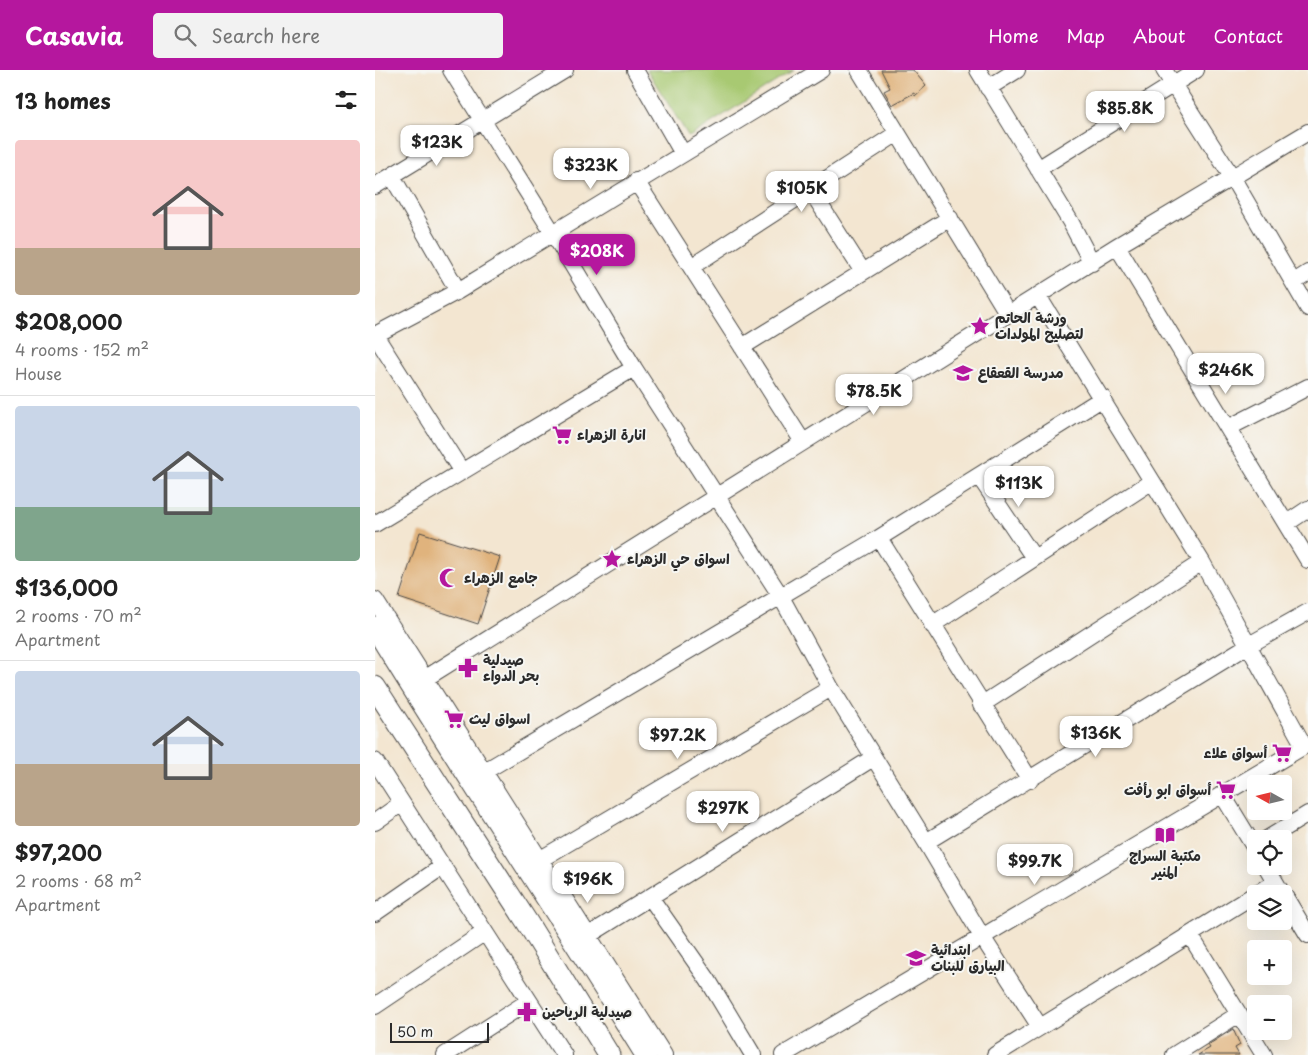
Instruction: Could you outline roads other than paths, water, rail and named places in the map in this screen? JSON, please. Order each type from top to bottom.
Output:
[{"type":"main road","points":[[375,627],[487,784],[526,865],[646,1055]]},
{"type":"main road","points":[[375,687],[527,922],[609,1055]]},
{"type":"street","points":[[451,70],[553,233],[634,368],[780,595],[831,688],[873,758],[927,842],[981,936],[1040,1027]]},
{"type":"street","points":[[375,186],[565,70]]},
{"type":"street","points":[[635,70],[682,152]]},
{"type":"street","points":[[462,472],[375,335],[458,291],[682,152],[821,70]]},
{"type":"street","points":[[859,70],[896,134],[1008,314]]},
{"type":"street","points":[[978,70],[1092,263]]},
{"type":"street","points":[[989,88],[1017,70]]},
{"type":"street","points":[[1164,70],[1232,177],[1301,278],[1308,308]]},
{"type":"street","points":[[1038,169],[1197,70]]},
{"type":"street","points":[[426,678],[717,498],[803,442],[1117,246],[1308,132]]},
{"type":"street","points":[[691,267],[896,134]]},
{"type":"street","points":[[392,176],[458,291]]},
{"type":"street","points":[[636,181],[803,442]]},
{"type":"street","points":[[810,189],[863,272]]},
{"type":"street","points":[[742,347],[950,218]]},
{"type":"street","points":[[1117,246],[1308,560]]},
{"type":"street","points":[[783,1055],[1222,794],[1307,747],[1202,562],[1151,482],[1103,398],[1038,296]]},
{"type":"street","points":[[375,524],[634,368]]},
{"type":"street","points":[[1229,428],[1308,387]]},
{"type":"street","points":[[487,784],[780,595],[879,538],[1103,398]]},
{"type":"street","points":[[979,476],[1034,558]]},
{"type":"street","points":[[932,625],[1151,482]]},
{"type":"street","points":[[1287,523],[1308,509]]},
{"type":"street","points":[[879,538],[981,705],[1030,780]]},
{"type":"street","points":[[981,705],[1202,562]]},
{"type":"street","points":[[375,600],[426,678],[487,784],[541,859],[664,1055]]},
{"type":"street","points":[[927,842],[1308,612]]},
{"type":"street","points":[[541,859],[831,688]]},
{"type":"street","points":[[589,935],[873,758]]},
{"type":"street","points":[[375,760],[564,1055]]},
{"type":"street","points":[[1222,794],[1247,830]]},
{"type":"street","points":[[375,822],[402,803]]},
{"type":"street","points":[[1282,830],[1308,814]]},
{"type":"street","points":[[375,913],[443,866]]},
{"type":"street","points":[[650,897],[708,980],[753,1055]]},
{"type":"street","points":[[995,1055],[1190,935],[1247,907]]},
{"type":"street","points":[[1292,908],[1308,935]]},
{"type":"street","points":[[375,1006],[485,932]]},
{"type":"street","points":[[1190,935],[1264,1055]]},
{"type":"street","points":[[445,1055],[529,1001]]},
{"type":"street","points":[[1174,1055],[1239,1014]]},
{"type":"place","name":"ورشة الحاتم لتصليح المولدات","points":[[980,326]]},
{"type":"place","name":"مدرسة القعقاع","points":[[963,373]]},
{"type":"place","name":"انارة الزهراء","points":[[562,435]]},
{"type":"place","name":"اسواق حي الزهراء","points":[[612,559]]},
{"type":"place","name":"جامع الزهراء","points":[[449,578]]},
{"type":"place","name":"صيدلية بحر الدواء","points":[[468,668]]},
{"type":"place","name":"اسواق ليث","points":[[454,719]]},
{"type":"place","name":"أسواق علاء","points":[[1282,753]]},
{"type":"place","name":"أسواق ابو رأفت","points":[[1226,790]]},
{"type":"place","name":"مكتبة السراج المنير","points":[[1165,835]]},
{"type":"place","name":"ابتدائية البيارق للبنات","points":[[916,958]]},
{"type":"place","name":"صيدلية الرياحين","points":[[527,1012]]}]
